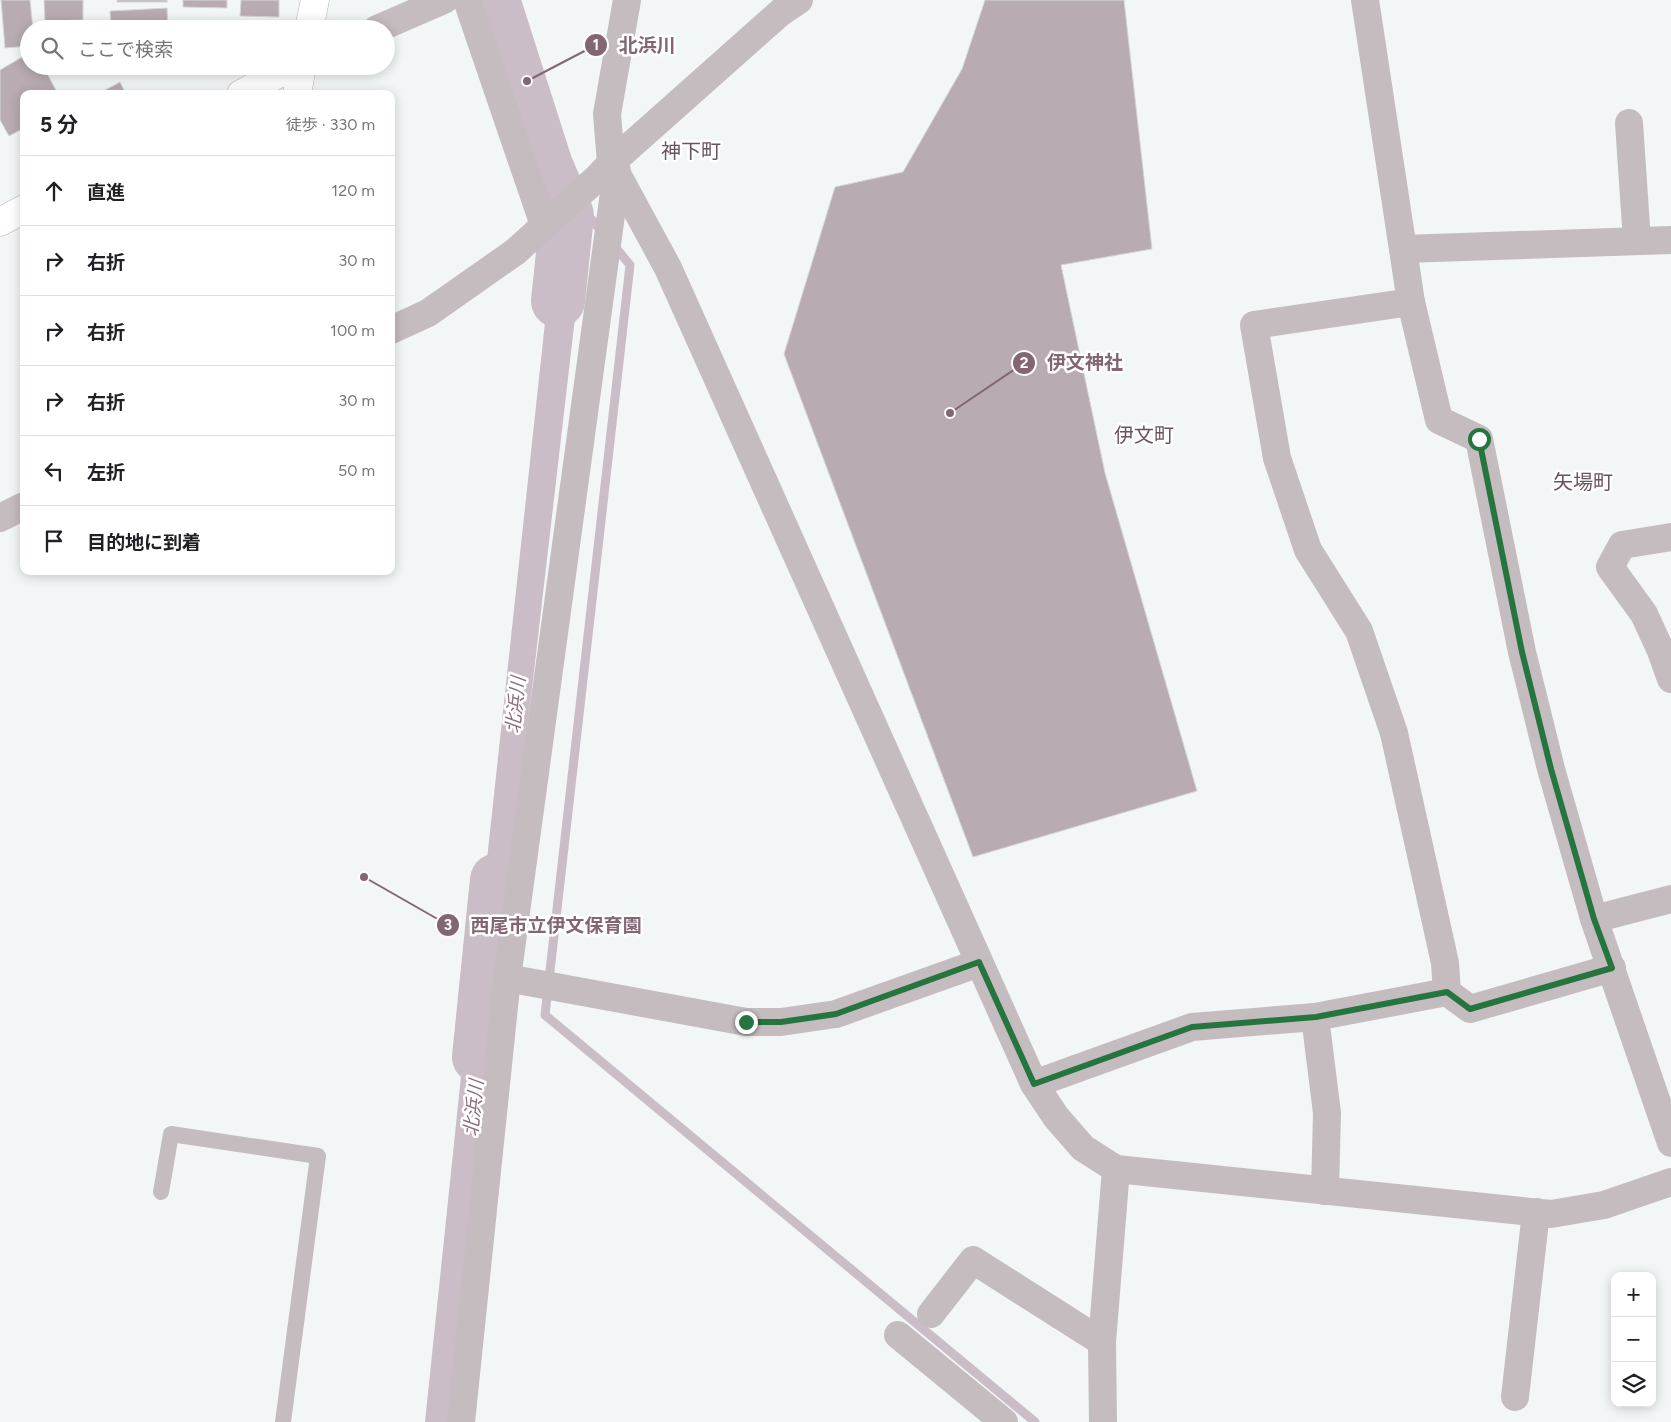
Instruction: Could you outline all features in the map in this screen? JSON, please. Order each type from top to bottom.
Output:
[{"type":"street","points":[[311,20],[314,0]]},
{"type":"street","points":[[395,21],[444,0]]},
{"type":"street","points":[[467,0],[541,229]]},
{"type":"street","points":[[461,1422],[507,978],[608,171],[607,114],[627,0]]},
{"type":"street","points":[[395,328],[428,313],[515,252],[608,171],[781,12],[799,0]]},
{"type":"street","points":[[1364,0],[1411,302],[1439,420],[1479,439],[1522,652],[1551,769],[1594,919],[1671,1143]]},
{"type":"street","points":[[248,90],[276,75]]},
{"type":"street","points":[[298,90],[300,75]]},
{"type":"street","points":[[1629,123],[1637,241]]},
{"type":"street","points":[[608,171],[672,277],[1034,1084],[1056,1117],[1083,1148],[1116,1169],[1551,1214],[1604,1205],[1671,1182]]},
{"type":"street","points":[[0,222],[20,211]]},
{"type":"street","points":[[1403,249],[1671,240]]},
{"type":"street","points":[[1411,302],[1254,325],[1277,458],[1308,550],[1359,630],[1394,733],[1446,964],[1447,992]]},
{"type":"street","points":[[0,518],[20,508]]},
{"type":"street","points":[[1671,537],[1622,545],[1610,568],[1644,614],[1661,651],[1671,679]]},
{"type":"street","points":[[1594,919],[1671,899]]},
{"type":"street","points":[[507,978],[746,1022],[781,1022],[836,1014],[979,962]]},
{"type":"street","points":[[1034,1084],[1192,1027],[1316,1017],[1447,992],[1470,1009],[1612,968]]},
{"type":"street","points":[[1316,1017],[1327,1113],[1325,1191]]},
{"type":"street","points":[[1102,1422],[1102,1342],[1116,1169]]},
{"type":"street","points":[[1515,1397],[1536,1212]]},
{"type":"street","points":[[930,1314],[973,1260],[1102,1342]]},
{"type":"street","points":[[898,1335],[1004,1422]]},
{"type":"lane","points":[[161,1192],[170,1134],[318,1156],[283,1422]]},
{"type":"water","points":[[484,0],[515,0],[567,162],[547,180]]},
{"type":"water","name":"北浜川","points":[[586,223],[501,956],[477,952],[555,230]]},
{"type":"water","name":"北浜川","points":[[471,980],[499,986],[450,1422],[425,1422]]},
{"type":"building","points":[[1,0],[30,0],[32,20],[20,20],[20,47],[5,48]]},
{"type":"building","points":[[44,0],[83,0],[83,20],[45,20]]},
{"type":"building","points":[[117,0],[167,0],[167,2],[117,2]]},
{"type":"building","points":[[183,0],[227,0],[227,8],[183,7]]},
{"type":"building","points":[[241,0],[279,0],[279,17],[240,16]]},
{"type":"building","points":[[985,0],[1124,0],[1152,249],[1061,265],[1105,473],[1197,791],[973,857],[784,354],[835,187],[903,172],[962,69]]},
{"type":"building","points":[[167,8],[168,20],[110,20],[110,11]]},
{"type":"building","points":[[20,58],[20,75],[48,75],[56,90],[20,90],[20,130],[9,136],[0,120],[0,70]]},
{"type":"building","points":[[120,82],[124,90],[105,90]]},
{"type":"waterway","name":"北浜川","points":[[493,0],[546,166],[567,215],[558,301]]},
{"type":"waterway","points":[[546,166],[603,233]]},
{"type":"waterway","points":[[612,243],[630,265],[545,1015],[1035,1422]]},
{"type":"waterway","name":"北浜川","points":[[479,1057],[497,880]]},
{"type":"place","name":"北浜川","points":[[527,81]]},
{"type":"place","name":"伊文神社","points":[[950,413]]},
{"type":"place","name":"西尾市立伊文保育園","points":[[364,877]]},
{"type":"district","name":"神下町","points":[[691,151]]},
{"type":"district","name":"伊文町","points":[[1144,435]]},
{"type":"district","name":"矢場町","points":[[1583,482]]},
{"type":"route","points":[[746,1022],[781,1022],[836,1014],[979,962],[1034,1084],[1192,1027],[1316,1017],[1447,992],[1470,1009],[1612,968],[1594,919],[1551,769],[1522,652],[1479,439]]}]
